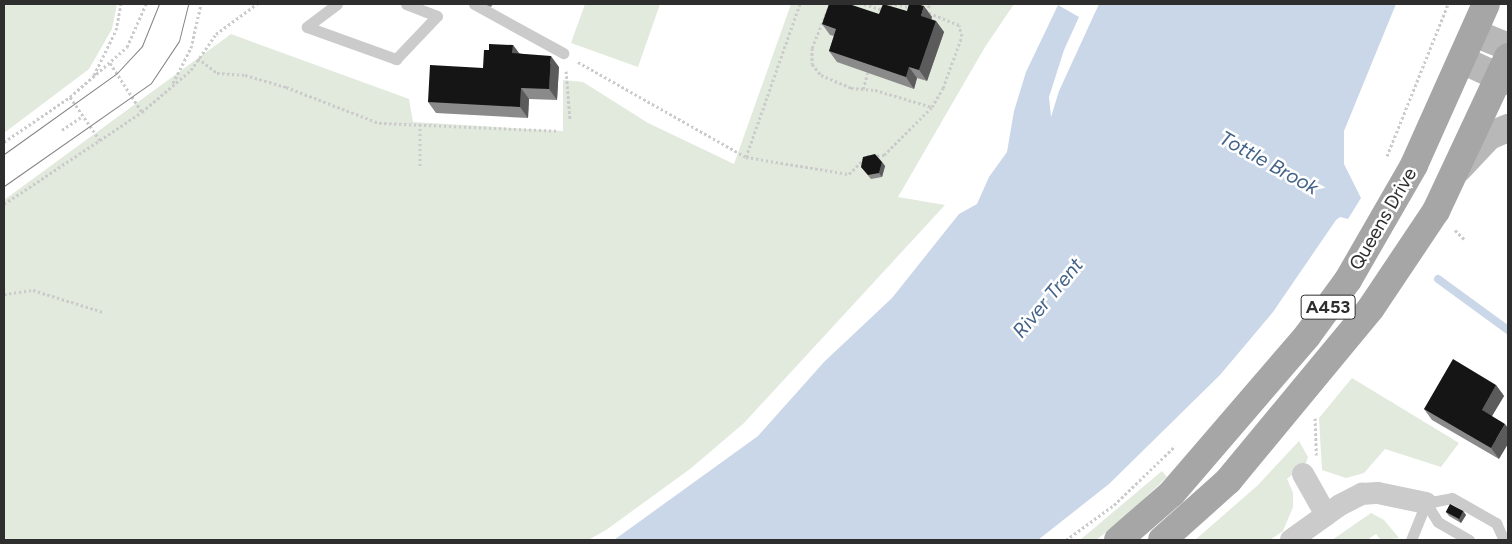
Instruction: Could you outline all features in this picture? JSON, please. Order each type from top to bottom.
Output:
[{"type":"main road","name":"Queens Drive","points":[[1118,540],[1172,493],[1307,336],[1348,280],[1414,165],[1486,4]]},
{"type":"main road","name":"Queens Drive","points":[[1162,540],[1228,481],[1371,308],[1436,211],[1505,72]]},
{"type":"street","points":[[1474,33],[1508,48]]},
{"type":"street","points":[[1462,60],[1505,72]]},
{"type":"street","points":[[1456,172],[1489,136],[1508,128]]},
{"type":"street","points":[[1303,474],[1326,515]]},
{"type":"street","points":[[1291,540],[1326,515],[1362,494],[1378,493],[1426,503]]},
{"type":"lane","points":[[337,4],[307,27],[396,59],[437,16],[406,4]]},
{"type":"lane","points":[[474,4],[563,53]]},
{"type":"lane","points":[[1426,503],[1452,498],[1496,523],[1504,540]]},
{"type":"lane","points":[[1411,540],[1426,503]]},
{"type":"lane","points":[[1426,503],[1438,522],[1469,540]]},
{"type":"path","points":[[94,77],[116,30],[121,4]]},
{"type":"path","points":[[4,142],[70,96],[127,47],[146,4]]},
{"type":"path","points":[[172,85],[191,48],[200,4]]},
{"type":"path","points":[[4,204],[100,142],[142,112],[191,70],[216,34],[257,4]]},
{"type":"path","points":[[746,158],[800,4]]},
{"type":"path","points":[[830,4],[812,48],[812,64],[821,75],[851,88],[863,89],[932,107]]},
{"type":"path","points":[[563,53],[738,155],[746,158],[849,174],[867,156],[884,155],[932,107],[943,88],[962,36],[959,25],[925,13],[895,4],[880,8],[864,4]]},
{"type":"path","points":[[925,13],[930,4]]},
{"type":"path","points":[[1384,164],[1448,4]]},
{"type":"path","points":[[563,53],[570,120]]},
{"type":"path","points":[[198,58],[217,72],[245,75],[286,87],[379,124],[393,126],[420,123],[559,131]]},
{"type":"path","points":[[110,63],[142,112]]},
{"type":"path","points":[[863,89],[868,73]]},
{"type":"path","points":[[70,96],[100,142]]},
{"type":"path","points":[[62,130],[83,116]]},
{"type":"path","points":[[420,123],[420,167]]},
{"type":"path","points":[[4,294],[34,290],[103,312]]},
{"type":"path","points":[[1303,474],[1316,463],[1314,415]]},
{"type":"path","points":[[1066,540],[1114,505],[1178,443]]},
{"type":"shaded area","points":[[4,4],[117,4],[112,29],[89,69],[4,133]]},
{"type":"shaded area","points":[[585,4],[660,4],[638,67],[571,43]]},
{"type":"shaded area","points":[[791,4],[1014,4],[985,47],[898,197],[945,205],[744,423],[690,469],[606,530],[588,540],[4,540],[4,200],[231,34],[409,99],[413,122],[563,131],[563,80],[583,82],[648,123],[734,164]]},
{"type":"shaded area","points":[[1352,378],[1459,443],[1441,467],[1385,449],[1364,473],[1346,478],[1322,470],[1319,418]]},
{"type":"shaded area","points":[[1299,441],[1308,457],[1306,463],[1287,479],[1293,493],[1293,507],[1283,531],[1270,540],[1195,540],[1257,486]]},
{"type":"shaded area","points":[[1162,471],[1167,477],[1116,525],[1096,540],[1080,540]]},
{"type":"shaded area","points":[[1371,513],[1384,520],[1399,538],[1381,540],[1376,534],[1367,540],[1332,540]]},
{"type":"water","name":"River Trent","points":[[1099,4],[1396,4],[1344,131],[1344,164],[1361,198],[1348,219],[1340,217],[1336,220],[1273,312],[1220,375],[1109,484],[1038,540],[614,540],[758,436],[824,362],[892,298],[959,214],[977,204],[989,177],[1007,152],[1014,111],[1026,72],[1058,5],[1079,17],[1064,50],[1049,97],[1051,117],[1059,91]]},
{"type":"building","points":[[829,4],[849,4],[879,14],[883,4],[907,11],[909,4],[924,6],[921,16],[936,21],[919,70],[909,67],[906,77],[829,51],[836,29],[822,24]]},
{"type":"building","points":[[489,44],[513,45],[512,53],[551,56],[549,89],[521,88],[520,107],[428,102],[430,65],[483,68],[484,50],[489,50]]},
{"type":"building","points":[[875,154],[882,162],[879,173],[868,175],[861,167],[863,157]]},
{"type":"building","points":[[1453,359],[1496,385],[1482,410],[1505,424],[1491,448],[1424,409]]},
{"type":"building","points":[[1450,504],[1463,511],[1459,519],[1446,512]]},
{"type":"waterway","name":"Tottle Brook","points":[[1438,279],[1508,330]]},
{"type":"tram line","points":[[4,154],[117,73],[142,46],[159,4]]},
{"type":"tram line","points":[[4,186],[151,83],[179,41],[188,4]]}]
